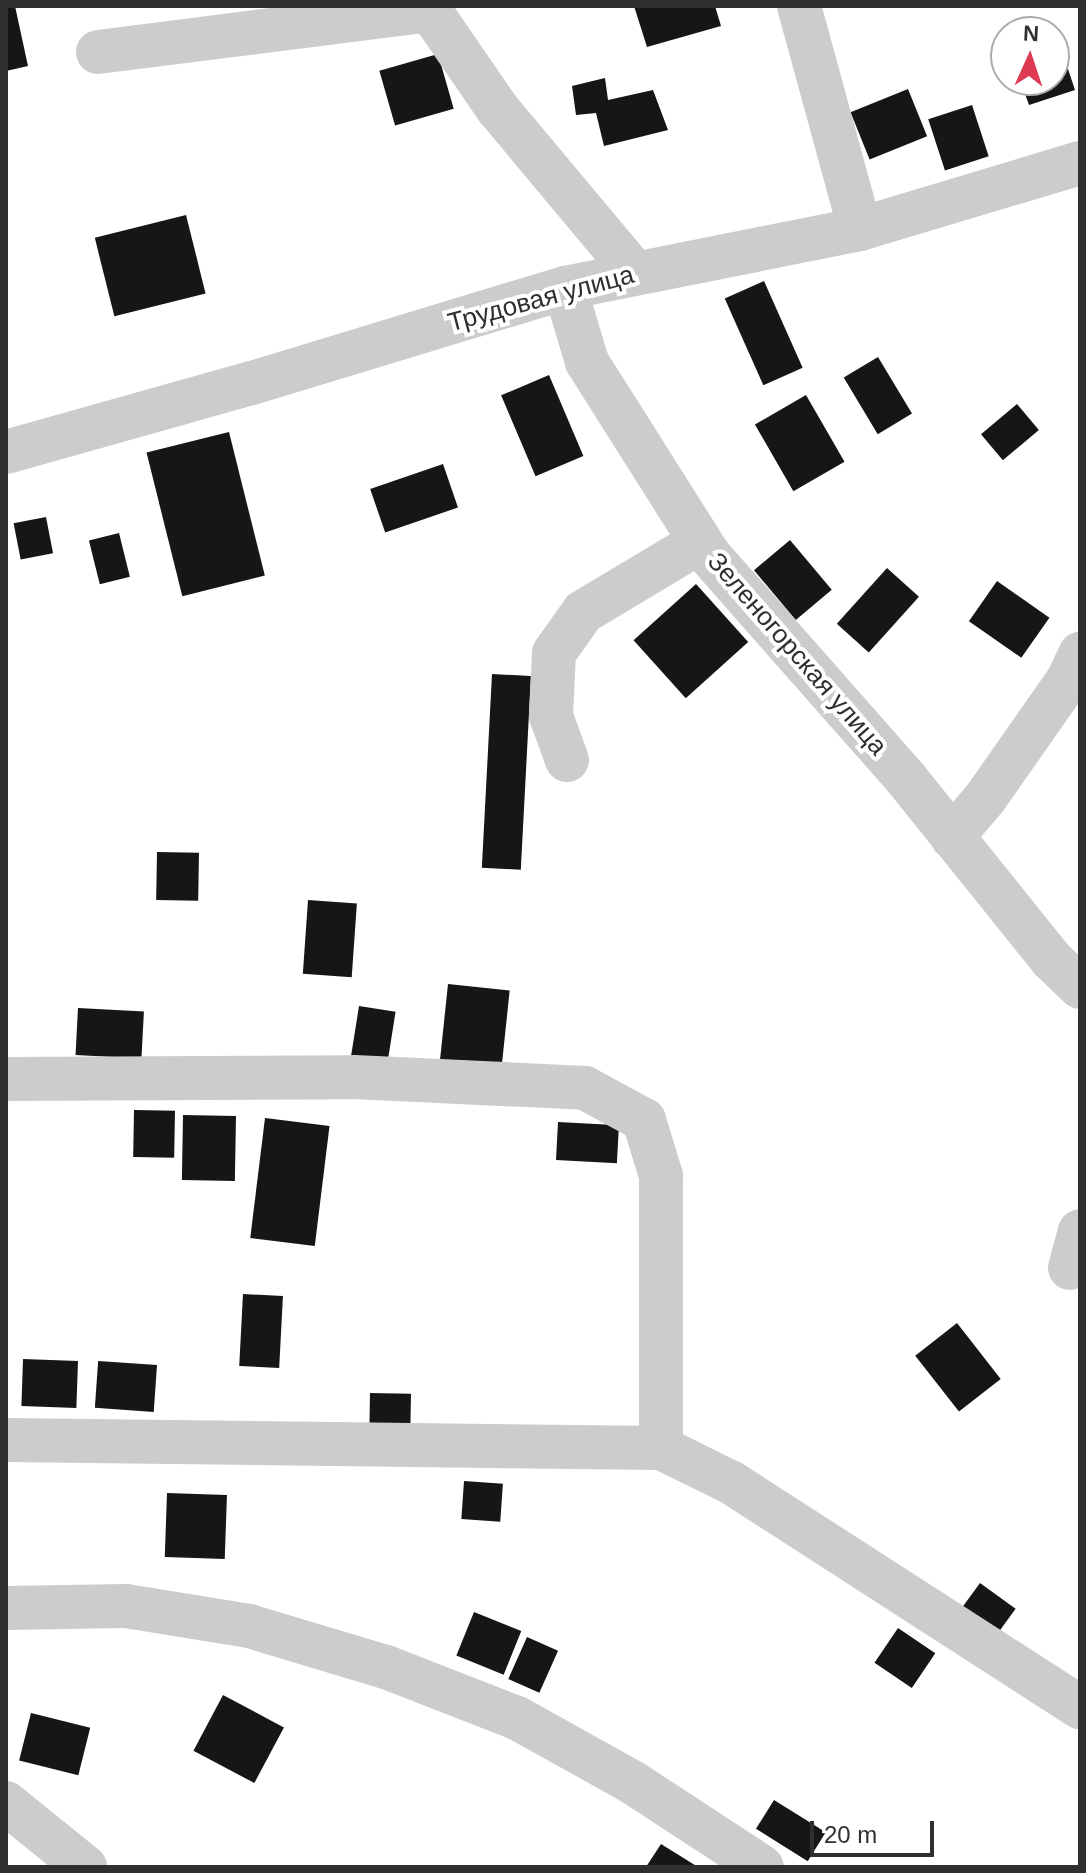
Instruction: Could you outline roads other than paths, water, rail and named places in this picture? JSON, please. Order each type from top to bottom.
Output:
[{"type":"street","points":[[799,6],[860,229]]},
{"type":"street","points":[[98,52],[428,8],[497,108],[635,273]]},
{"type":"street","name":"Трудовая улица","points":[[6,452],[267,379],[565,288],[860,229],[1080,163]]},
{"type":"street","name":"Зеленогорская улица","points":[[565,288],[587,362],[700,542],[952,837],[1051,959],[1080,987]]},
{"type":"street","points":[[567,760],[551,716],[554,653],[583,612],[700,542]]},
{"type":"street","points":[[952,837],[1068,680],[1080,654]]},
{"type":"street","points":[[6,1079],[354,1077],[585,1088],[644,1120],[661,1176],[661,1448]]},
{"type":"street","points":[[6,1440],[661,1448],[732,1483],[1080,1707]]},
{"type":"street","points":[[6,1608],[126,1606],[249,1626],[386,1667],[517,1718],[632,1782],[762,1867]]},
{"type":"street","points":[[6,1803],[85,1867]]}]
